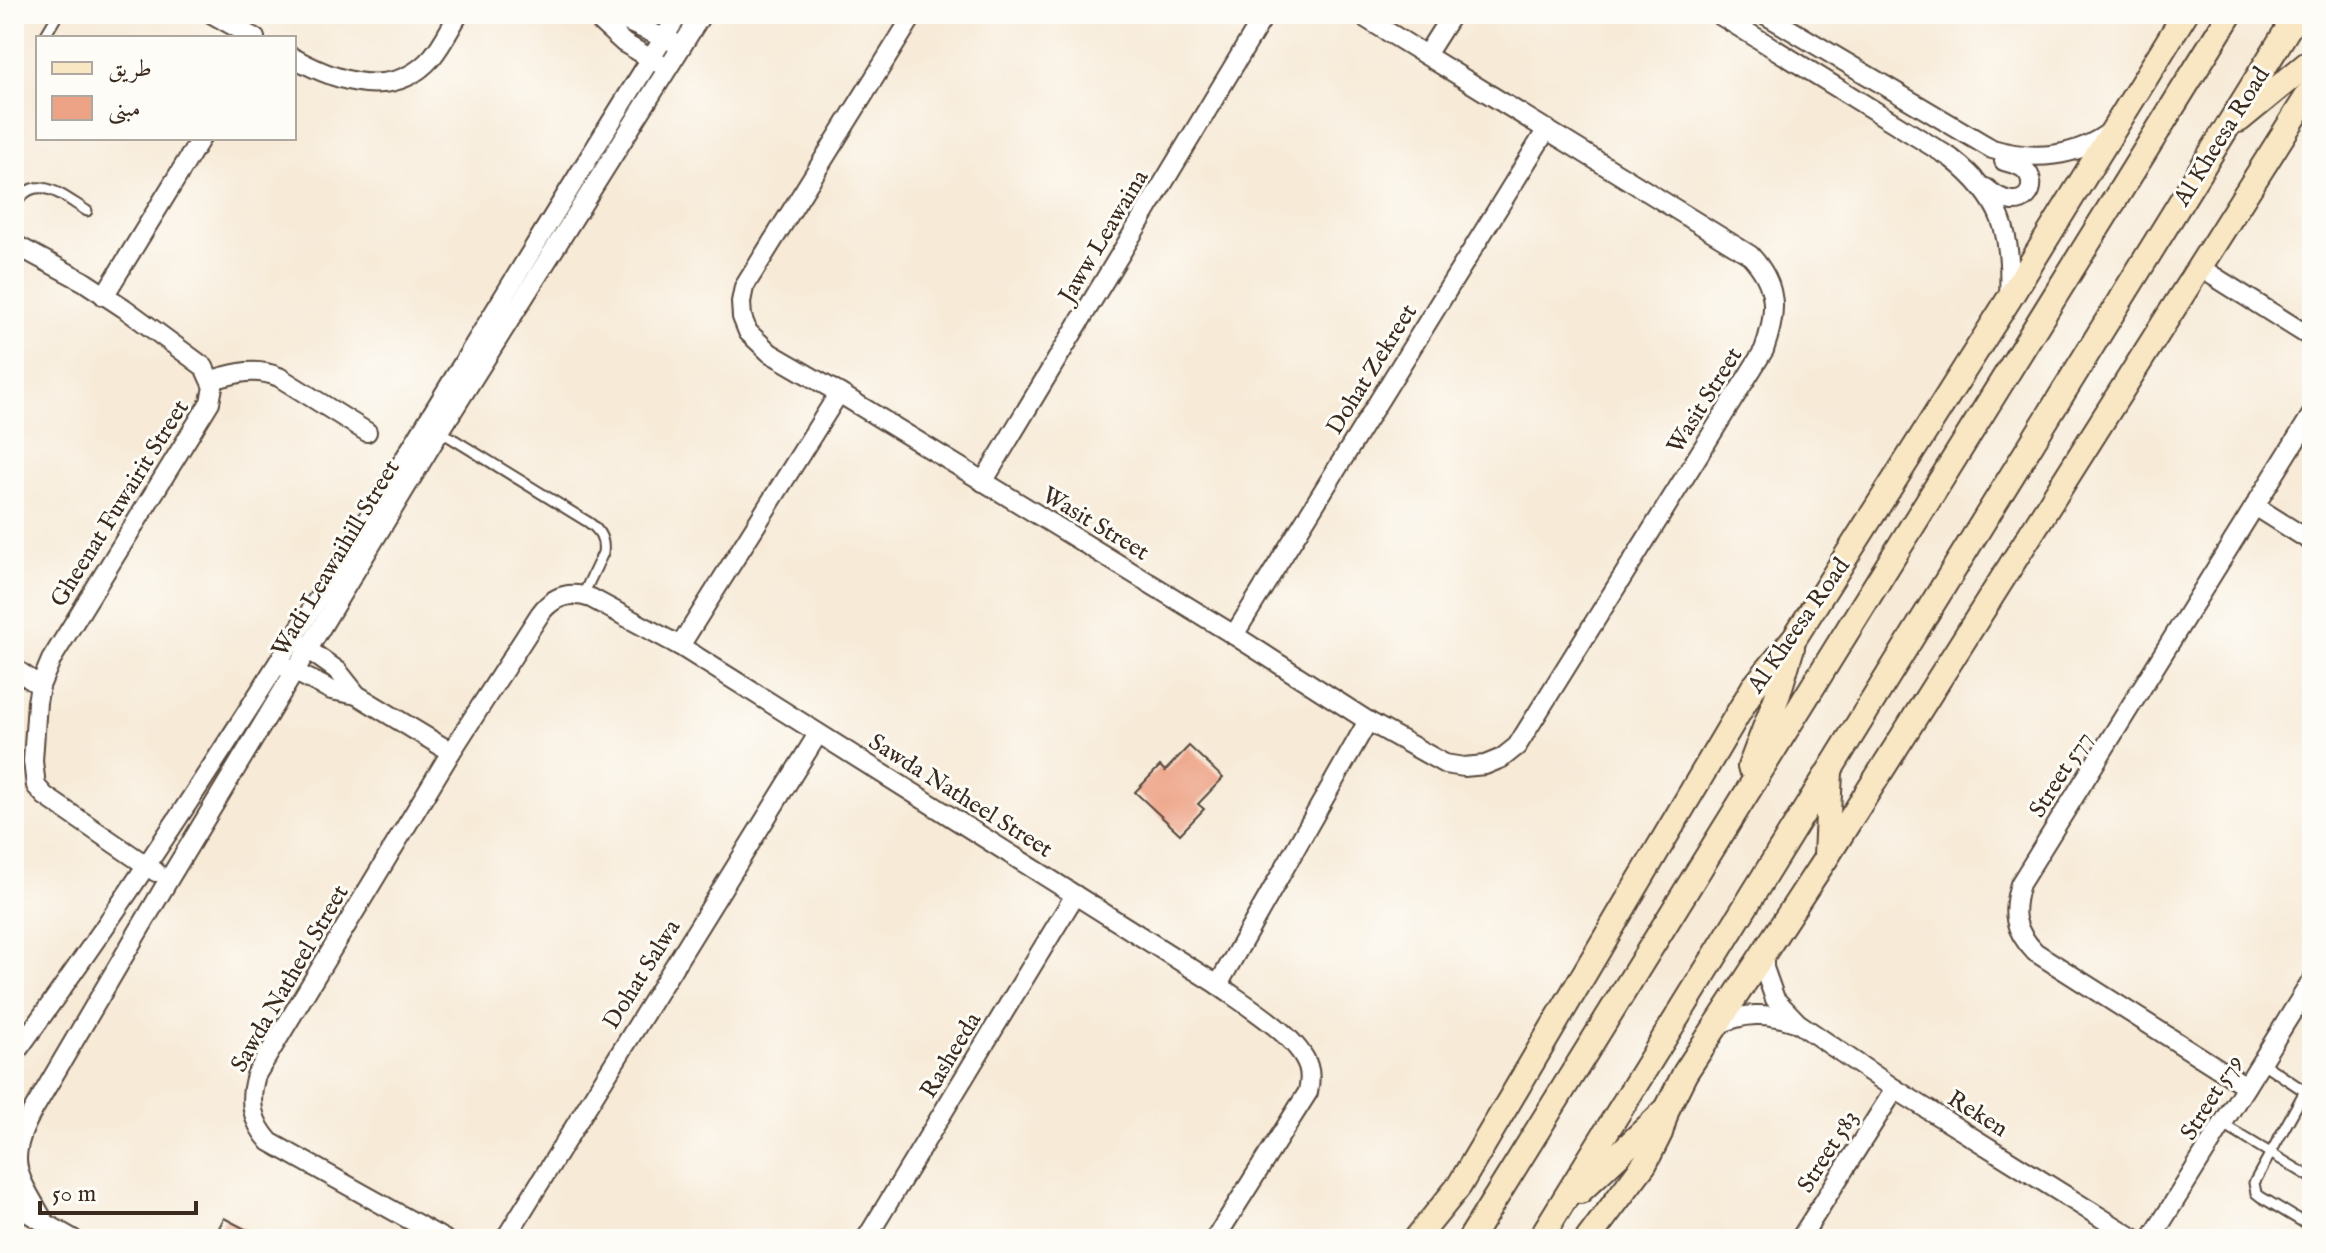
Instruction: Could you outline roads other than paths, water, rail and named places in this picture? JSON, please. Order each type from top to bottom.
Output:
[{"type":"main road","name":"Al Kheesa Road","points":[[1470,1239],[2230,14]]},
{"type":"main road","name":"Al Kheesa Road","points":[[1540,1239],[2297,14]]},
{"type":"main road","name":"Al Kheesa Road","points":[[1416,1239],[1459,1186],[1753,688],[1795,637],[2184,19]]},
{"type":"main road","points":[[2221,134],[2312,60]]},
{"type":"main road","points":[[1588,1239],[1645,1163],[1667,1109],[1715,1026],[1826,858],[2312,89]]},
{"type":"main road","points":[[1744,796],[1748,773],[1778,694],[1795,637]]},
{"type":"main road","points":[[1826,858],[1830,769]]},
{"type":"main road","points":[[1555,1215],[1667,1109]]},
{"type":"street","points":[[212,14],[251,36]]},
{"type":"street","points":[[296,59],[315,70],[360,84],[386,84],[411,75],[431,58],[459,14]]},
{"type":"street","name":"Wadi Leawaihill Street","points":[[14,1055],[147,867],[679,14]]},
{"type":"street","name":"Wadi Leawaihill Street","points":[[45,1223],[19,1176],[17,1136],[440,431],[702,14]]},
{"type":"street","name":"Wasit Street","points":[[914,14],[744,287],[742,317],[757,344],[1234,635],[1368,721],[1445,764],[1464,767],[1485,765],[1502,758],[1517,746],[1764,350],[1773,325],[1772,292],[1767,278],[1750,255],[1359,14]]},
{"type":"street","name":"Jaww Leawaina","points":[[983,482],[1265,14]]},
{"type":"street","points":[[1426,55],[1452,14]]},
{"type":"street","points":[[1731,17],[1951,158],[2005,201],[2022,200],[2028,193],[2030,176],[2025,169],[1995,156],[1976,141],[1764,14]]},
{"type":"street","points":[[595,16],[628,22],[682,46]]},
{"type":"street","points":[[595,16],[624,43],[669,68]]},
{"type":"street","points":[[1976,141],[2009,154],[2045,156],[2090,144],[2116,127]]},
{"type":"street","name":"Dohat Zekreet","points":[[1234,635],[1547,129]]},
{"type":"street","points":[[104,296],[200,140]]},
{"type":"street","points":[[1966,170],[1992,203],[2006,229],[2011,258],[2009,299]]},
{"type":"street","name":"Gheenat Fuwairit Street","points":[[14,244],[83,281],[171,341],[204,367],[212,380],[210,402],[66,635],[40,686]]},
{"type":"street","points":[[2199,267],[2312,338]]},
{"type":"street","points":[[212,380],[247,371],[265,371],[367,432]]},
{"type":"street","points":[[680,646],[839,393]]},
{"type":"street","name":"Street 577","points":[[2246,1086],[2035,952],[2024,940],[2016,923],[2014,904],[2020,884],[2312,414]]},
{"type":"street","points":[[2255,506],[2312,542]]},
{"type":"street","name":"Sawda Natheel Street","points":[[444,1239],[270,1142],[260,1131],[251,1104],[251,1089],[256,1075],[451,752],[546,606],[568,594],[583,595],[680,646],[1218,985],[1293,1043],[1307,1064],[1310,1081],[1303,1103],[1215,1239]]},
{"type":"street","points":[[291,639],[338,671],[357,695]]},
{"type":"street","points":[[276,663],[331,690],[357,695],[451,752]]},
{"type":"street","points":[[15,671],[40,686],[33,761],[36,786],[45,796],[169,879]]},
{"type":"street","points":[[1218,985],[1368,721]]},
{"type":"street","name":"Dohat Salwa","points":[[505,1239],[818,734]]},
{"type":"street","name":"Rasheeda","points":[[866,1239],[1075,895]]},
{"type":"street","name":"Reken","points":[[1764,951],[1764,968],[1771,992],[1785,1013],[1895,1089],[2135,1239]]},
{"type":"street","name":"Street 579","points":[[2151,1239],[2312,980]]},
{"type":"street","name":"Reken","points":[[1715,1026],[1747,1014],[1764,1014],[1798,1023]]},
{"type":"street","name":"Street 583","points":[[1800,1239],[1895,1089]]},
{"type":"street","points":[[14,1205],[73,1239]]},
{"type":"lane","points":[[45,36],[58,14]]},
{"type":"lane","points":[[14,207],[27,191],[39,187],[53,190],[87,211]]},
{"type":"lane","points":[[440,431],[600,532],[603,553],[583,595]]},
{"type":"lane","points":[[2261,1062],[2309,1093],[2269,1152],[2255,1179],[2256,1193],[2306,1224],[2312,1224]]},
{"type":"lane","points":[[2222,1124],[2312,1178]]}]
